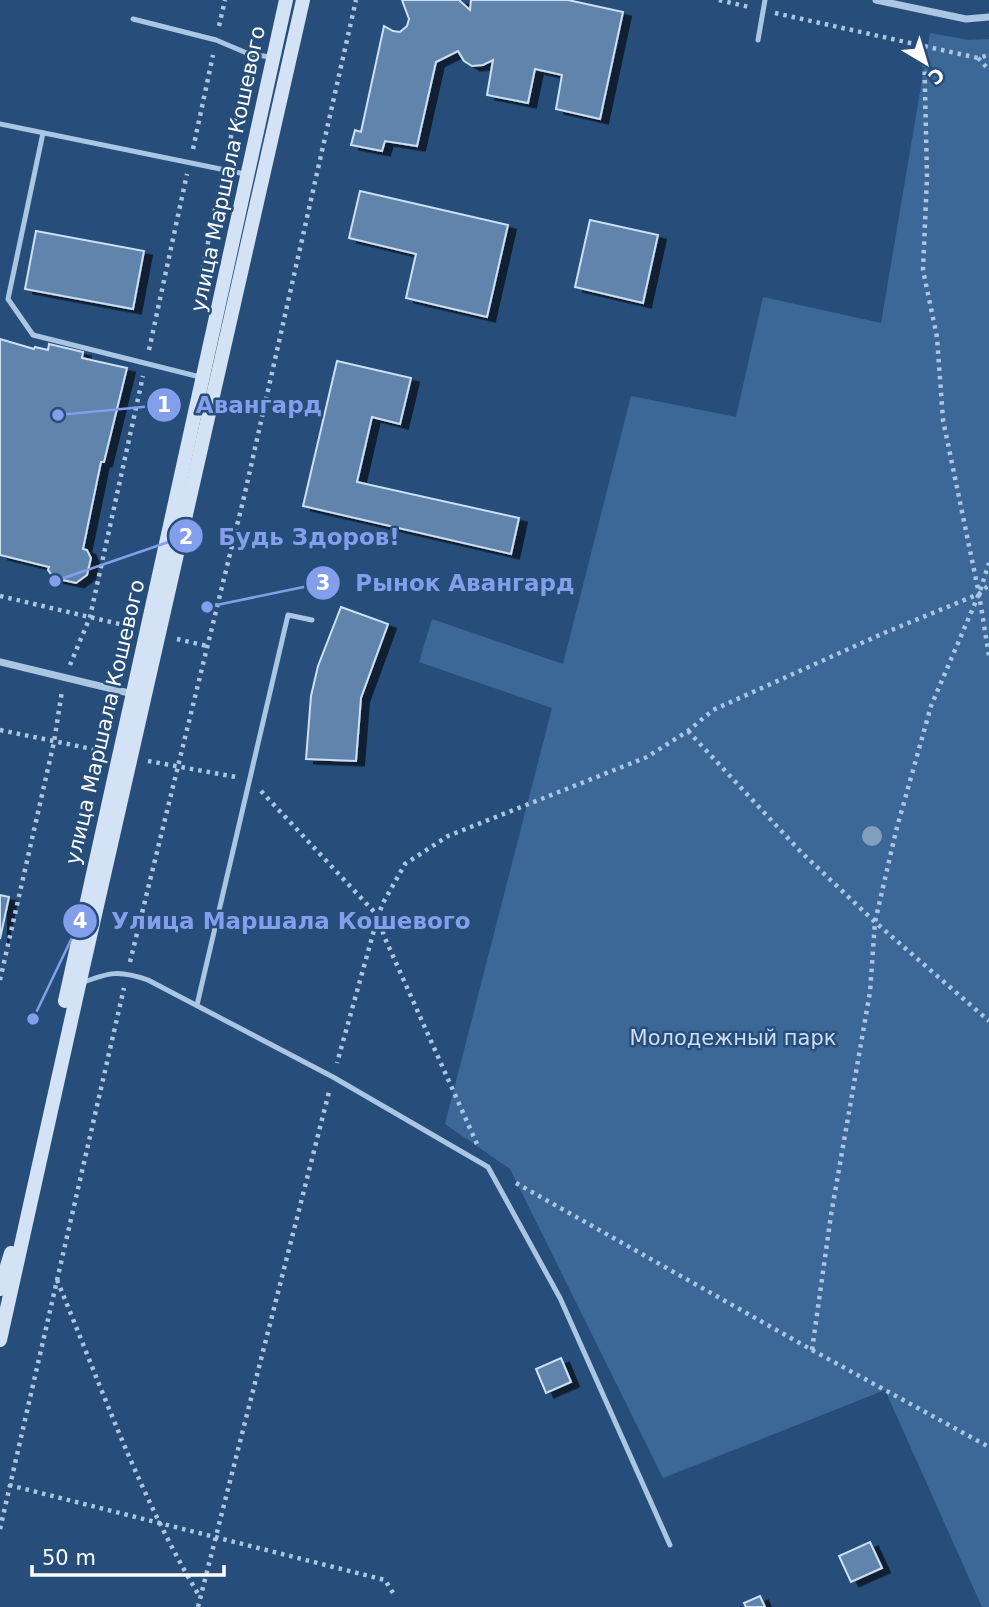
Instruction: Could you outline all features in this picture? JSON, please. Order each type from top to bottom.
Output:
[{"type":"street","name":"улица Маршала Кошевого","points":[[0,1289],[28,1195],[71,970],[153,632],[203,377],[286,0]]},
{"type":"street","points":[[153,632],[303,0]]},
{"type":"street","points":[[876,0],[966,19],[989,17]]},
{"type":"street","points":[[0,662],[139,695]]},
{"type":"street","points":[[0,1340],[79,985],[125,756]]},
{"type":"lane","points":[[758,40],[765,0]]},
{"type":"lane","points":[[133,19],[216,40],[249,54],[274,57]]},
{"type":"lane","points":[[0,124],[248,175]]},
{"type":"lane","points":[[43,133],[8,299],[33,335],[203,377]]},
{"type":"lane","points":[[197,1005],[288,615],[312,620]]},
{"type":"lane","points":[[79,985],[116,972],[148,980],[333,1077],[488,1167],[560,1298],[670,1545]]},
{"type":"path","points":[[0,1529],[127,973],[244,497],[356,0]]},
{"type":"path","points":[[719,0],[978,58],[989,55]]},
{"type":"path","points":[[924,46],[927,177],[923,270],[937,337],[943,420],[989,656]]},
{"type":"path","points":[[978,58],[989,70]]},
{"type":"path","points":[[812,1350],[831,1215],[870,992],[875,922],[896,831],[931,706],[979,594],[989,563]]},
{"type":"path","points":[[199,1607],[333,1077],[378,916],[405,864],[448,836],[648,757],[688,731],[713,710],[884,633],[979,594],[989,584]]},
{"type":"path","points":[[0,596],[207,646]]},
{"type":"path","points":[[0,730],[250,781],[378,916],[384,936],[488,1167],[989,1447]]},
{"type":"path","points":[[688,731],[801,852],[875,922],[989,1021]]},
{"type":"path","points":[[0,980],[54,743]]},
{"type":"path","points":[[57,1279],[159,1524],[200,1598]]},
{"type":"path","points":[[9,1485],[385,1580],[393,1593]]},
{"type":"green space","name":"Молодежный парк","points":[[930,33],[969,40],[989,39],[989,1607],[982,1607],[885,1390],[663,1478],[510,1169],[445,1124],[552,708],[419,662],[432,619],[563,664],[631,396],[736,417],[763,297],[881,323]]},
{"type":"building","points":[[402,0],[459,0],[470,10],[471,0],[568,0],[623,12],[600,119],[556,109],[562,75],[535,69],[528,103],[487,95],[493,60],[472,66],[464,61],[458,51],[436,62],[417,146],[385,141],[382,151],[351,145],[355,130],[361,132],[384,26],[400,32],[407,26],[409,19]]},
{"type":"building","points":[[360,191],[508,225],[487,317],[406,298],[416,254],[349,238]]},
{"type":"building","points":[[590,220],[658,235],[643,303],[575,287]]},
{"type":"building","points":[[36,231],[144,251],[133,309],[25,289]]},
{"type":"building","points":[[0,339],[34,349],[48,350],[49,344],[83,352],[82,358],[127,368],[104,462],[101,462],[83,549],[87,550],[91,558],[87,575],[76,583],[54,578],[48,570],[49,567],[0,555]]},
{"type":"building","points":[[337,361],[411,378],[400,424],[372,417],[357,482],[519,518],[511,554],[303,506]]},
{"type":"building","points":[[341,607],[388,624],[361,698],[356,761],[306,759],[311,696],[318,666]]},
{"type":"building","points":[[0,895],[9,897],[0,939]]},
{"type":"building","points":[[561,1358],[571,1382],[546,1393],[536,1369]]},
{"type":"building","points":[[870,1542],[882,1568],[851,1582],[839,1556]]},
{"type":"building","points":[[760,1596],[765,1607],[746,1607],[744,1603]]},
{"type":"place","name":"Авангард","points":[[58,415]]},
{"type":"place","name":"Будь Здоров!","points":[[55,581]]},
{"type":"place","name":"Рынок Авангард","points":[[207,607]]},
{"type":"place","name":"Улица Маршала Кошевого","points":[[33,1019]]}]
